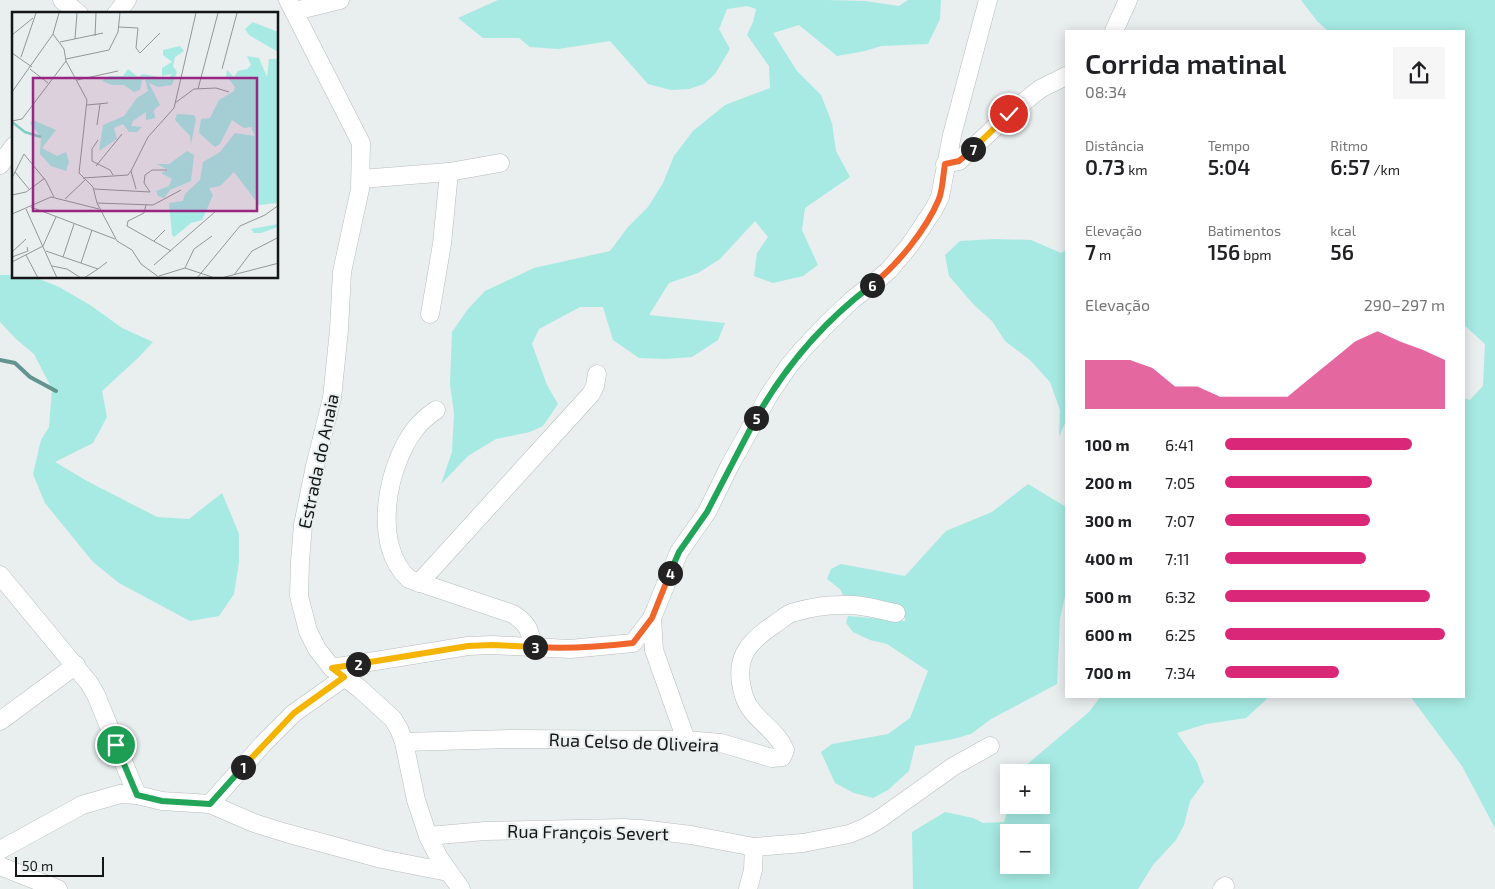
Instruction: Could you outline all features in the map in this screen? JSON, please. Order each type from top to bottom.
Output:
[{"type":"street","points":[[62,0],[77,12]]},
{"type":"street","points":[[118,12],[127,0]]},
{"type":"street","points":[[292,6],[340,0]]},
{"type":"street","points":[[633,643],[652,618],[679,552],[707,512],[730,465],[769,395],[803,349],[852,300],[889,270],[910,245],[934,209],[940,196],[945,164],[988,0]]},
{"type":"street","points":[[1114,30],[1128,0]]},
{"type":"street","name":"Estrada do Anaia","points":[[292,6],[361,142],[361,179],[342,272],[339,330],[332,398],[303,525],[299,596],[308,631],[317,649],[338,673],[359,688],[399,729],[404,742],[416,800],[428,836],[439,858],[461,889]]},
{"type":"street","points":[[945,164],[959,161],[1009,114],[1040,89],[1065,76]]},
{"type":"street","points":[[0,165],[12,149]]},
{"type":"street","points":[[361,179],[449,172],[500,163]]},
{"type":"street","points":[[430,314],[442,244],[449,172]]},
{"type":"street","points":[[419,583],[591,394],[595,386],[597,374]]},
{"type":"street","points":[[436,410],[416,428],[395,470],[388,495],[386,520],[392,555],[400,570],[409,579],[513,614],[522,620],[530,630],[533,647]]},
{"type":"street","points":[[0,575],[76,665],[96,695],[137,795]]},
{"type":"street","name":"Rua Celso de Oliveira","points":[[404,742],[511,739],[686,740],[721,743],[772,758],[782,757],[785,750],[777,736],[751,711],[744,697],[740,668],[742,657],[750,644],[770,627],[793,612],[841,604],[896,613]]},
{"type":"street","points":[[652,618],[654,650],[686,740]]},
{"type":"street","points":[[210,804],[263,744],[338,673],[468,646],[570,649],[640,642],[654,650]]},
{"type":"street","points":[[0,721],[76,665]]},
{"type":"street","name":"Rua François Severt","points":[[428,836],[485,831],[641,829],[691,835],[754,847],[803,843],[849,834],[866,827],[954,766],[990,746]]},
{"type":"street","points":[[0,850],[82,805],[112,795],[137,795],[162,801],[210,804],[254,823],[286,833],[382,859],[448,872]]},
{"type":"street","points":[[748,889],[753,870],[754,847]]},
{"type":"street","points":[[0,866],[58,889]]},
{"type":"shaded area","points":[[498,0],[827,0],[865,1],[899,6],[908,0],[941,0],[940,19],[928,44],[881,46],[837,56],[799,25],[773,33],[797,71],[821,95],[832,123],[836,151],[850,177],[805,208],[802,230],[818,265],[803,276],[773,283],[754,276],[757,253],[768,237],[755,221],[720,259],[698,273],[669,283],[649,315],[725,323],[718,340],[692,357],[639,358],[613,340],[603,307],[580,307],[539,329],[532,344],[547,385],[558,404],[543,426],[530,432],[496,439],[468,456],[441,484],[452,452],[454,413],[450,384],[452,332],[468,309],[485,291],[534,268],[610,251],[628,227],[648,207],[663,183],[674,156],[693,131],[725,105],[770,88],[769,66],[747,35],[756,9],[747,6],[727,9],[719,29],[730,49],[715,74],[704,84],[689,89],[671,90],[648,84],[610,41],[558,49],[530,47],[519,38],[483,38],[458,18]]},
{"type":"shaded area","points":[[1301,0],[1495,0],[1495,828],[1462,766],[1411,698],[1465,698],[1465,398],[1470,400],[1483,386],[1485,344],[1465,326],[1465,30],[1327,30],[1317,21]]},
{"type":"shaded area","points":[[994,239],[1031,240],[1061,253],[1065,251],[1065,423],[1059,437],[1060,410],[1050,382],[1030,360],[1005,341],[992,321],[974,305],[949,276],[945,255],[960,241]]},
{"type":"shaded area","points":[[0,275],[12,275],[12,279],[39,279],[59,287],[90,305],[122,328],[153,342],[102,391],[107,417],[93,443],[55,462],[87,481],[157,517],[189,519],[222,493],[239,534],[239,562],[234,594],[219,616],[190,621],[119,583],[93,562],[45,503],[33,474],[41,440],[49,427],[52,389],[34,354],[0,322]]},
{"type":"shaded area","points":[[1028,484],[1065,506],[1065,596],[1060,619],[1057,684],[991,719],[971,734],[915,746],[909,771],[888,790],[873,798],[854,793],[835,783],[821,752],[832,744],[888,734],[910,718],[928,671],[887,644],[870,640],[853,632],[846,623],[848,616],[905,621],[904,609],[855,601],[843,595],[840,589],[827,579],[831,569],[841,564],[905,576],[946,531],[992,512]]},
{"type":"shaded area","points":[[1100,698],[1268,698],[1246,718],[1206,724],[1177,733],[1197,762],[1204,782],[1190,801],[1184,825],[1176,840],[1153,865],[1138,889],[913,889],[912,832],[945,812],[973,818],[983,823],[1004,822],[1006,814],[1050,814],[1050,764],[1027,764],[1089,712]]},
{"type":"waterway","points":[[0,360],[15,363],[30,377],[56,391]]},
{"type":"route","points":[[116,745],[137,795],[162,801],[210,804],[263,744],[294,713],[323,694],[344,677],[332,668],[468,646],[492,645],[570,649],[633,643],[652,618],[679,552],[707,512],[730,465],[769,395],[788,367],[803,349],[852,300],[889,270],[910,245],[934,209],[940,196],[945,164],[959,161],[965,157],[1009,114]]}]
